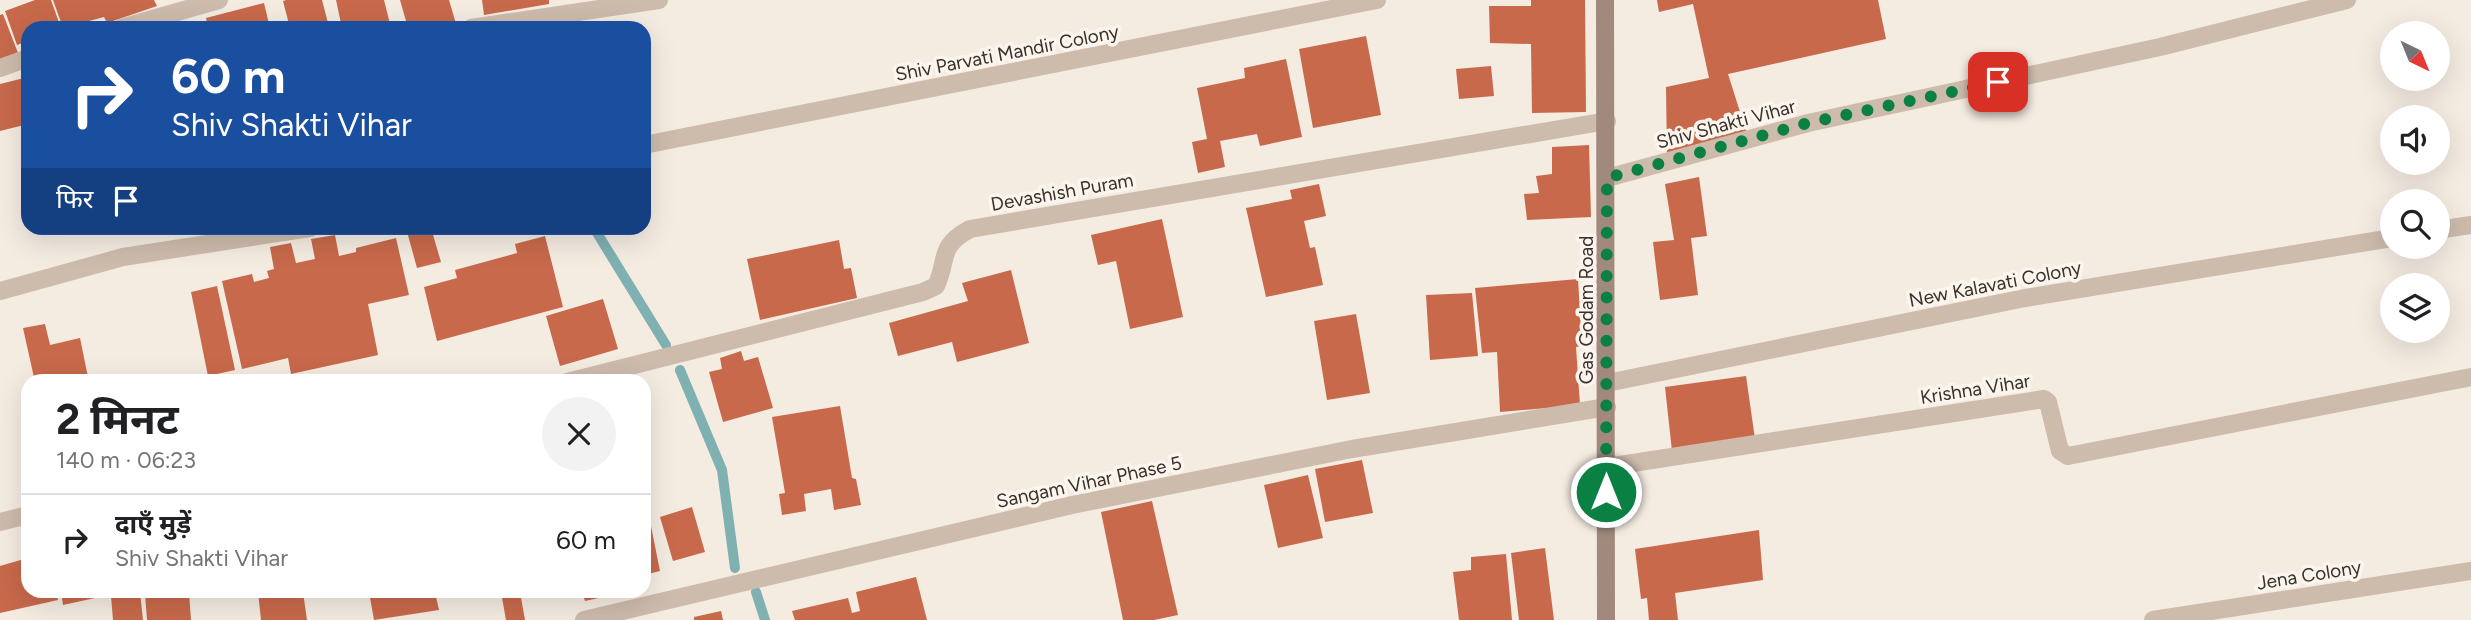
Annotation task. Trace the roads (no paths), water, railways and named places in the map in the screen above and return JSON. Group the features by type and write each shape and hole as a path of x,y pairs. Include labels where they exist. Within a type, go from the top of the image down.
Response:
{"main road":[{"name":"Gas Godam Road","path":"1605,0 1606,620"}],"street":[{"path":"146,21 219,0"},
{"path":"518,21 659,0"},
{"name":"Shiv Parvati Mandir Colony","path":"651,144 1377,0"},
{"name":"Shiv Shakti Vihar","path":"1607,178 1808,123 2160,47 2347,0"},
{"path":"0,68 21,60"},
{"name":"Devashish Puram","path":"600,374 923,292 936,286 944,253 951,239 970,229 1607,121"},
{"path":"2450,228 2471,225"},
{"path":"0,291 123,257 265,235"},
{"name":"New Kalavati Colony","path":"1607,383 2025,298 2380,240"},
{"name":"Krishna Vihar","path":"1607,467 2044,399 2048,402 2060,451 2068,456 2471,377"},
{"name":"Sangam Vihar Phase 5","path":"584,620 1072,505 1352,449 1607,407"},
{"path":"0,522 21,516"},
{"name":"Jena Colony","path":"2153,620 2471,571"}],"waterway":[{"path":"598,235 666,345"},
{"path":"680,370 722,470 735,568"},
{"path":"756,592 765,620"}]}
